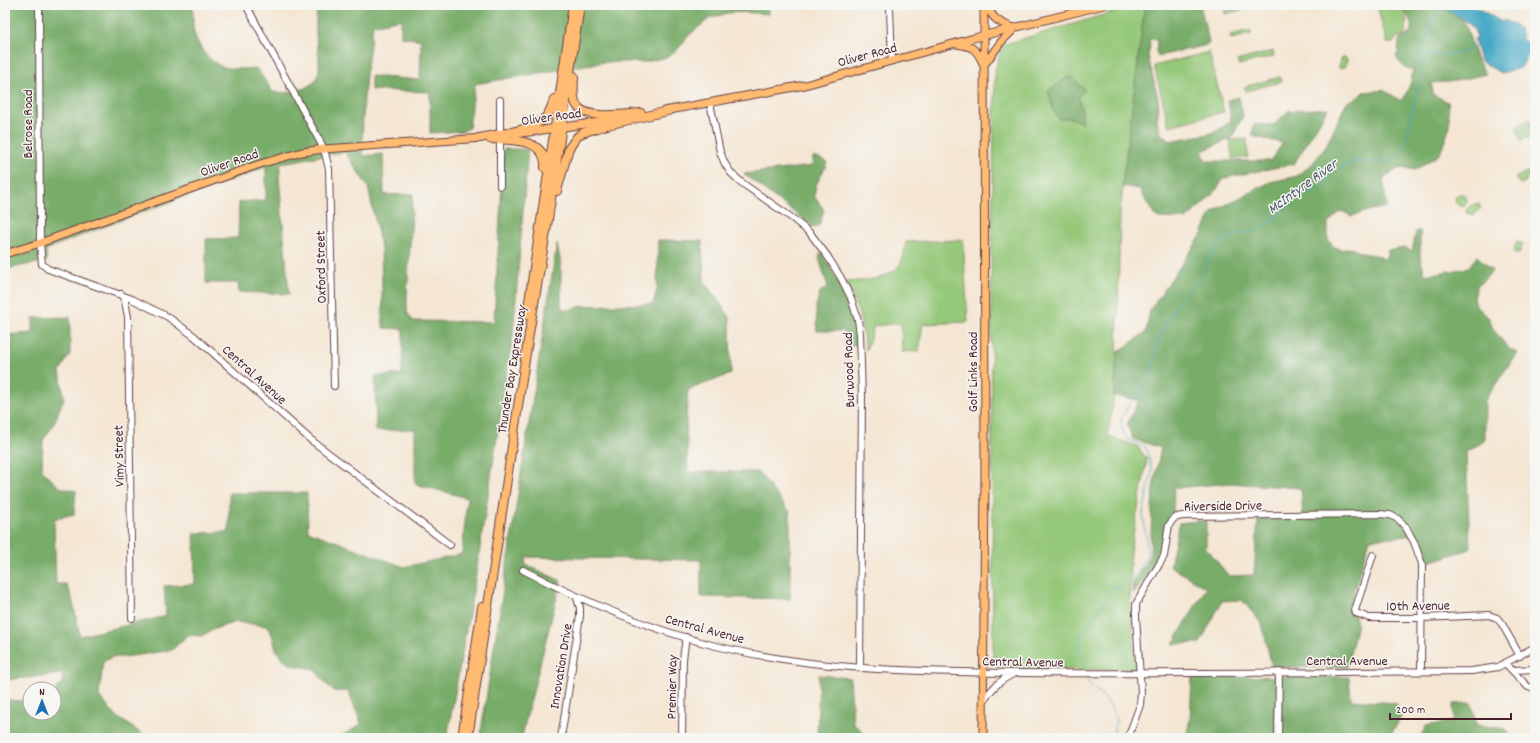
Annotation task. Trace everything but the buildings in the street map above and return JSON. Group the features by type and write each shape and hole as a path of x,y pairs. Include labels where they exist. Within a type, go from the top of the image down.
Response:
{"highway":[{"name":"Thunder Bay Expressway","path":"572,37 573,5"},
{"name":"Thunder Bay Expressway","path":"462,738 572,37 580,5"},
{"path":"572,37 574,98 579,108 596,115 668,111"},
{"path":"479,138 499,136 533,125 546,117 552,108 572,37"},
{"path":"543,227 566,155 577,137 589,130 668,111"},
{"path":"499,136 529,143 536,146 543,153 545,164 543,227"},
{"name":"Thunder Bay Expressway","path":"468,738 527,347 543,227"}],"main road":[{"path":"955,44 970,47 977,51 984,65 1001,42 1015,28 1002,24 994,18 985,5"},
{"name":"Golf Links Road","path":"983,738 986,144 984,65 985,5"},
{"name":"Oliver Road","path":"499,136 668,111 805,85 984,35 1104,5"},
{"name":"Oliver Road","path":"5,254 40,243 260,164 302,152 324,149 479,138"}],"street":[{"name":"Belrose Road","path":"39,5 40,243"},
{"name":"Oxford Street","path":"246,5 324,149 329,169 334,386"},
{"path":"890,10 892,61"},
{"path":"500,100 500,186"},
{"name":"Burwood Road","path":"710,103 720,152 731,173 742,183 792,218 810,233 828,256 841,278 851,298 858,320 860,334 862,396 860,668"},
{"name":"Central Avenue","path":"40,243 42,264 48,269 132,299 168,318 194,336 311,440 450,545"},
{"name":"Vimy Street","path":"121,294 125,301 128,318 132,618"},
{"name":"Riverside Drive","path":"1128,738 1140,705 1141,692 1136,604 1164,556 1169,525 1174,518 1182,516 1390,515 1398,519 1414,542 1422,564 1421,671"},
{"name":"10th Avenue","path":"1373,555 1355,610 1356,613 1369,618 1422,618 1489,615 1497,618 1505,628 1520,656"},
{"name":"Central Avenue","path":"523,570 577,598 643,624 711,645 763,656 860,668 984,673 1480,670 1498,667 1535,647"},
{"name":"Innovation Drive","path":"561,738 580,616 580,608 577,598"},
{"name":"Premier Way","path":"682,738 683,659 686,637"},
{"path":"1505,663 1528,686 1535,688"},
{"path":"1513,670 1535,669"},
{"path":"1278,738 1279,672"},
{"path":"983,702 990,691 1002,680 1016,673"}],"green space":[{"path":"5,5 193,5 193,27 197,41 205,54 210,59 222,66 236,69 257,69 273,92 279,93 295,91 308,86 318,75 319,59 316,30 317,5 769,5 769,14 740,12 728,13 710,18 689,35 677,50 667,57 646,62 604,62 475,84 469,128 463,131 430,133 430,92 371,90 371,76 420,80 421,40 401,37 401,19 373,25 365,90 363,156 383,154 384,195 413,194 407,312 413,321 494,322 504,149 528,149 513,334 475,580 447,738 339,738 361,723 348,691 334,691 313,668 295,666 285,661 278,652 267,626 236,622 217,628 201,636 188,635 172,650 125,657 112,657 103,662 99,696 116,716 142,734 144,738 5,738 5,699 22,701 22,721 62,721 63,674 5,680 5,335 33,333 33,318 70,317 70,354 60,371 64,398 53,426 43,440 42,470 59,487 76,491 74,514 54,519 56,584 66,584 72,598 80,636 166,616 164,586 195,584 194,533 229,532 229,493 307,493 308,531 404,567 462,554 467,498 415,484 415,429 376,431 375,376 402,374 403,329 383,328 381,248 368,187 345,152 281,163 279,178 289,294 239,292 238,283 206,283 206,239 238,238 239,202 266,200 266,167 92,231 46,250 47,261 5,269"},
{"path":"1137,5 1145,5 1120,212 1117,353 1114,396 1108,436 1137,446 1147,459 1130,552 1130,602 1136,667 1127,670 1024,669 997,667 993,662 991,280 995,70 1002,45"},
{"path":"1145,5 1200,5 1209,42 1208,45 1158,56 1156,51 1157,40 1149,39 1150,45 1148,56 1158,99 1159,107 1157,120 1162,136 1165,136 1169,141 1209,134 1217,131 1231,121 1228,100 1239,97 1243,116 1231,139 1202,151 1206,161 1270,161 1283,143 1252,136 1254,124 1274,125 1288,111 1328,108 1294,164 1224,178 1212,195 1186,219 1159,218 1154,215 1139,189 1122,186"},
{"path":"1243,5 1245,9 1225,14 1224,11"},
{"path":"1377,5 1400,5 1405,13 1407,21 1406,29 1402,37 1397,37 1393,43 1387,43"},
{"path":"1401,5 1433,5 1461,16 1467,29 1476,58 1486,74 1456,81 1432,83 1432,94 1448,102 1450,126 1440,154 1415,170 1401,167 1383,178 1387,207 1352,216 1341,211 1328,223 1328,240 1333,246 1340,250 1351,248 1362,253 1380,256 1382,259 1386,258 1388,250 1406,248 1412,251 1416,232 1418,230 1420,231 1420,257 1425,275 1468,268 1477,256 1492,270 1490,274 1477,286 1474,297 1476,305 1489,318 1493,329 1509,349 1517,353 1485,400 1485,438 1483,442 1466,452 1470,549 1429,562 1418,535 1370,539 1351,600 1357,624 1347,667 1272,667 1262,624 1242,600 1222,601 1200,643 1173,644 1206,588 1170,566 1179,523 1206,520 1206,548 1229,576 1254,575 1258,519 1303,518 1301,488 1230,483 1174,488 1173,513 1157,564 1134,593 1132,583 1150,556 1153,488 1161,448 1133,439 1127,425 1139,400 1114,396 1117,353 1146,332 1150,310 1201,236 1212,212 1270,182 1297,176 1312,164 1325,148 1346,103 1358,97 1363,92 1385,90 1399,100 1403,100 1411,82 1413,70 1401,64 1396,56 1398,53 1399,40 1412,31 1410,21"},
{"path":"1250,30 1251,34 1231,39 1230,35"},
{"path":"1273,51 1274,56 1239,65 1237,61"},
{"path":"1209,52 1224,112 1169,126 1154,66"},
{"path":"1344,57 1347,59 1347,64 1341,69 1339,68 1340,63"},
{"path":"1072,77 1085,90 1078,97 1082,111 1082,124 1072,118 1059,119 1054,112 1048,91 1066,78"},
{"path":"1280,77 1281,82 1246,91 1244,87"},
{"path":"1530,120 1532,127 1518,132 1516,125"},
{"path":"1533,129 1535,135 1521,140 1518,133"},
{"path":"1247,139 1248,157 1232,159 1230,140"},
{"path":"813,157 827,162 816,185 814,196 824,210 820,224 817,227 812,226 744,174 812,166"},
{"path":"1526,172 1530,172 1525,183 1521,185 1515,178"},
{"path":"1459,194 1463,194 1467,200 1463,206 1459,206 1455,202 1455,198"},
{"path":"1478,203 1480,204 1480,209 1474,215 1466,213 1466,210 1470,206"},
{"path":"658,240 702,241 704,282 730,317 731,374 688,390 686,420 688,472 758,472 790,512 790,599 701,597 701,560 526,557 525,564 561,581 522,738 480,738 557,243 561,265 561,305 563,309 568,310 582,306 653,304 657,289"},
{"path":"963,240 968,322 923,324 919,351 902,352 901,323 874,326 866,350 859,314 846,282 878,278 892,272 898,267 902,260 906,242"},
{"path":"1517,241 1523,244 1519,254 1513,252"},
{"path":"821,252 846,295 853,316 857,345 845,346 844,331 817,331 816,306 820,292 828,287 819,258"},
{"path":"819,675 850,678 853,722 861,730 864,738 817,738"},
{"path":"1192,676 1349,677 1351,700 1396,703 1401,717 1389,738 1186,738 1190,719"},
{"path":"1471,703 1477,725 1506,729 1508,732 1508,738 1420,738 1426,726 1454,721 1453,704"}],"water":[{"path":"1438,5 1472,5 1502,22 1505,20 1520,29 1522,39 1528,43 1530,51 1521,68 1501,73 1480,61 1474,39 1477,38 1471,26 1462,18"}],"waterway":[{"name":"McIntyre River","path":"1422,56 1438,5"},
{"name":"McIntyre River","path":"1084,666 1079,649 1081,636 1113,588 1121,587 1138,571 1148,552 1143,513 1152,471 1146,447 1127,439 1121,426 1121,420 1128,406 1148,382 1156,356 1155,346 1171,314 1182,297 1201,280 1214,249 1223,241 1236,235 1262,228 1301,196 1318,189 1337,170 1344,166 1358,161 1381,162 1395,159 1402,152 1409,129 1411,114 1420,85 1422,56 1460,53 1476,47"},
{"name":"McIntyre River","path":"1085,677 1110,705 1114,714 1116,722 1112,738"}]}
